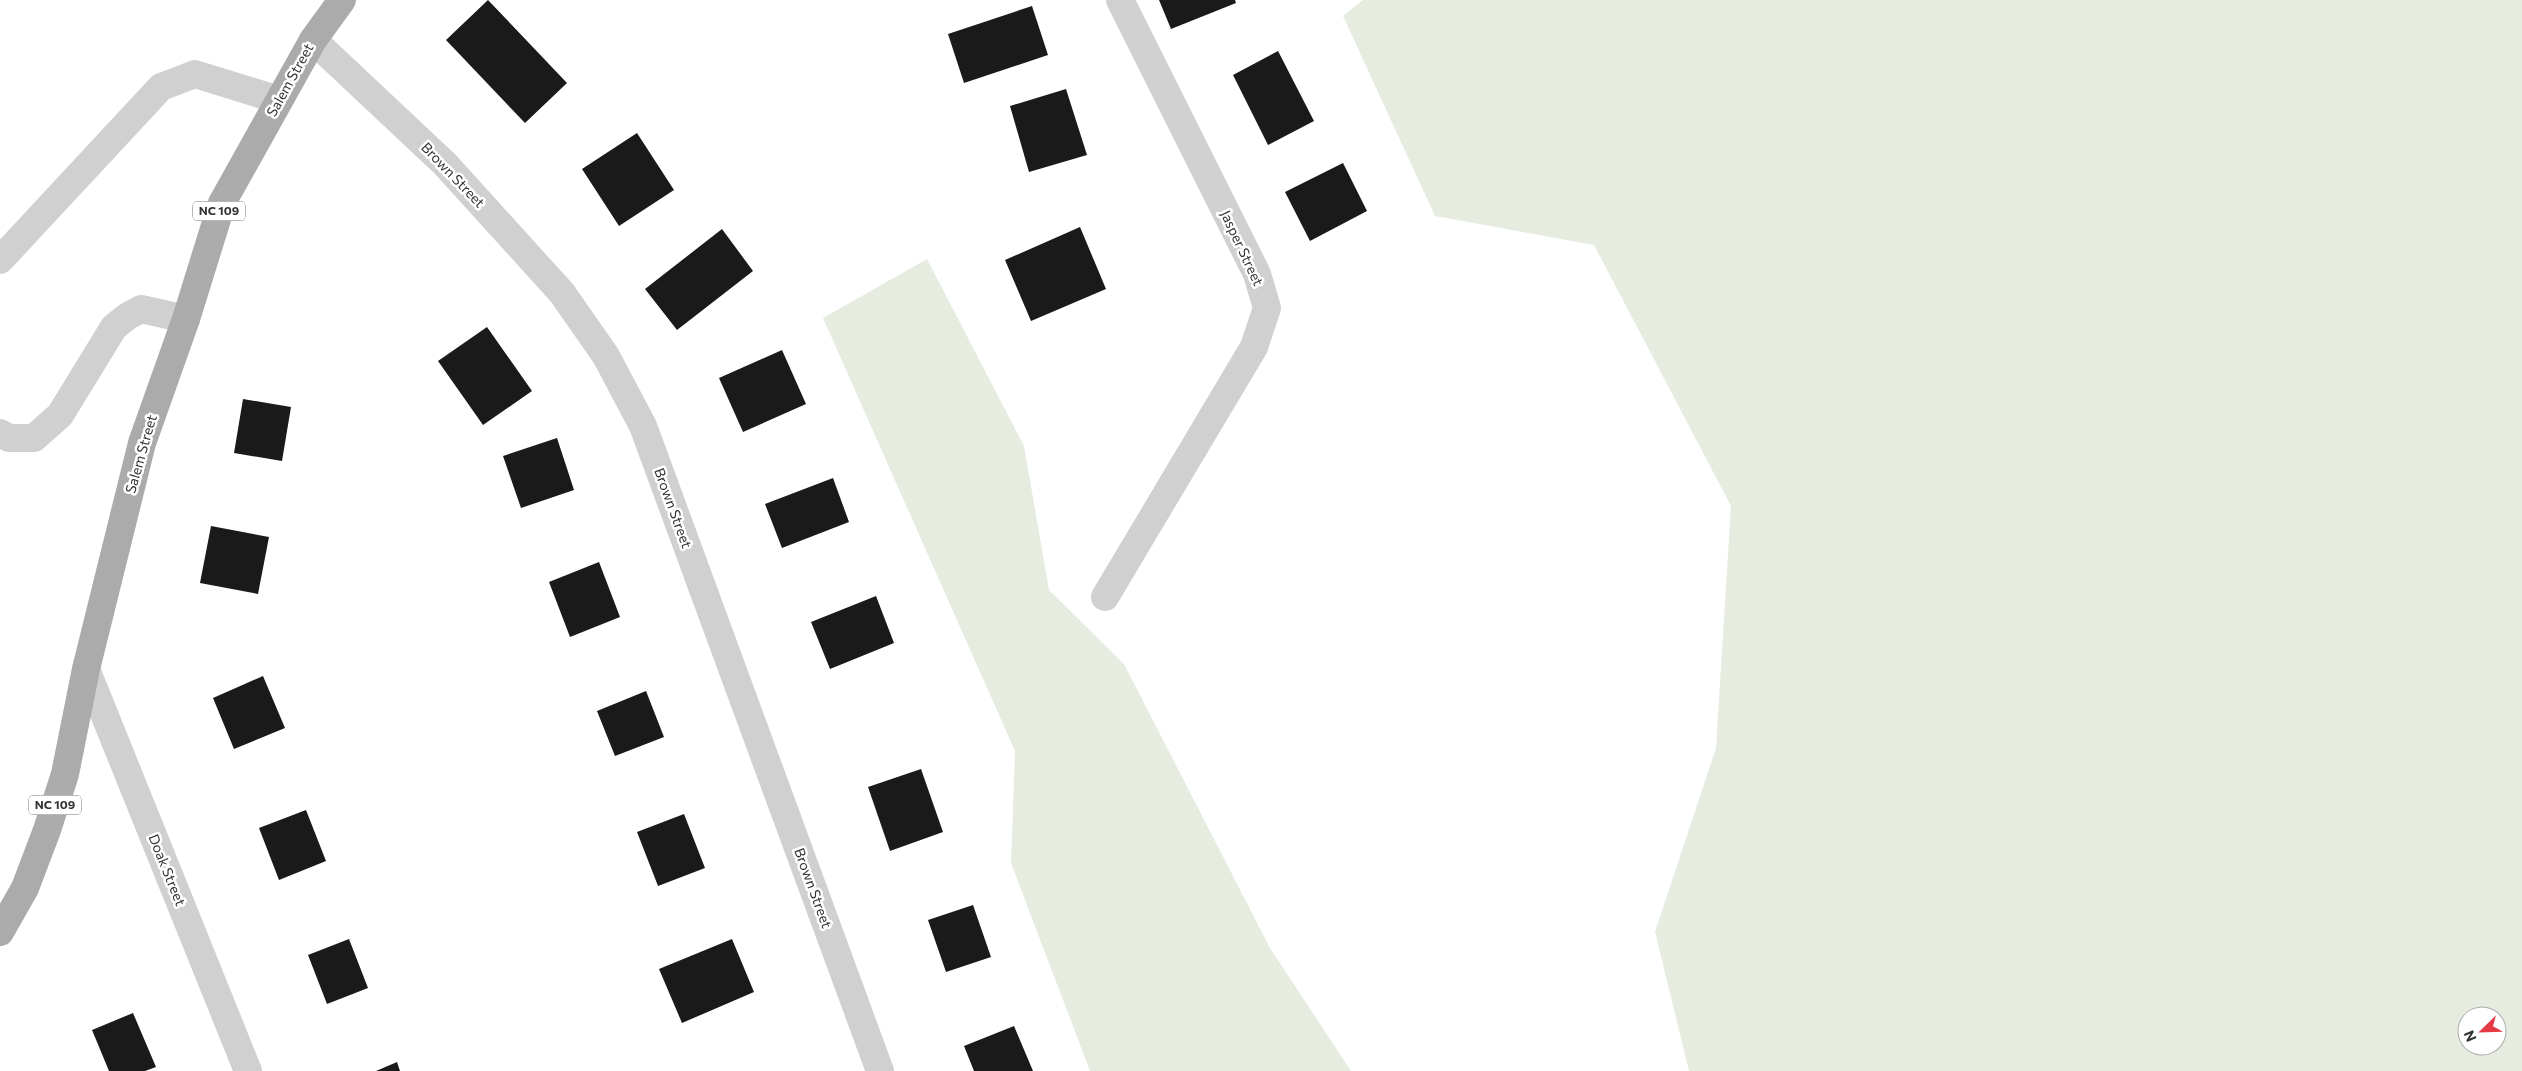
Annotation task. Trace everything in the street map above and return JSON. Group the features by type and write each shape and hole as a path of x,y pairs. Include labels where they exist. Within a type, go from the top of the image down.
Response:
{"main road":[{"name":"Salem Street","path":"0,932 24,888 50,821 65,774 86,669 142,443 186,319 222,203 313,40 342,0"}],"street":[{"name":"Jasper Street","path":"1105,597 1254,347 1267,308 1257,274 1120,0"},
{"name":"Brown Street","path":"313,40 445,164 562,293 606,356 643,426 880,1071"},
{"path":"0,260 161,87 195,74 279,100"},
{"path":"0,432 9,438 34,438 60,414 114,327 128,316 142,309 186,319"},
{"name":"Doak Street","path":"86,669 248,1071"}],"shaded area":[{"path":"1363,0 2522,0 2522,1071 1689,1071 1655,932 1716,748 1731,506 1594,245 1435,216 1343,16"},
{"path":"927,259 1024,446 1049,590 1124,664 1270,948 1351,1071 1090,1071 1011,863 1015,751 823,318"}],"building":[{"path":"488,0 567,83 525,123 446,40"},
{"path":"1159,0 1235,0 1236,3 1171,29"},
{"path":"1032,6 1048,55 964,83 948,34"},
{"path":"1278,51 1314,121 1268,145 1233,75"},
{"path":"1066,89 1087,155 1029,172 1010,106"},
{"path":"637,133 674,190 619,226 582,169"},
{"path":"1343,163 1367,211 1310,241 1285,192"},
{"path":"1080,227 1106,289 1031,321 1005,260"},
{"path":"722,229 753,271 677,330 645,289"},
{"path":"487,327 532,391 483,425 438,361"},
{"path":"782,350 806,404 743,432 719,378"},
{"path":"243,399 291,407 282,461 234,453"},
{"path":"557,438 574,490 521,508 503,456"},
{"path":"833,478 849,522 782,548 765,504"},
{"path":"211,526 269,537 258,594 200,583"},
{"path":"599,562 620,617 570,637 549,582"},
{"path":"876,596 894,643 830,669 811,622"},
{"path":"263,676 285,728 234,749 213,698"},
{"path":"646,691 664,737 615,756 597,711"},
{"path":"921,769 943,832 890,851 868,787"},
{"path":"306,810 326,861 279,880 259,828"},
{"path":"684,814 705,868 658,886 637,832"},
{"path":"973,905 991,957 946,972 928,920"},
{"path":"349,939 368,988 327,1004 308,955"},
{"path":"732,939 754,992 682,1023 659,969"},
{"path":"133,1013 156,1067 145,1071 109,1071 92,1030"},
{"path":"1014,1026 1033,1071 974,1071 964,1046"},
{"path":"397,1062 400,1071 376,1071"}]}
